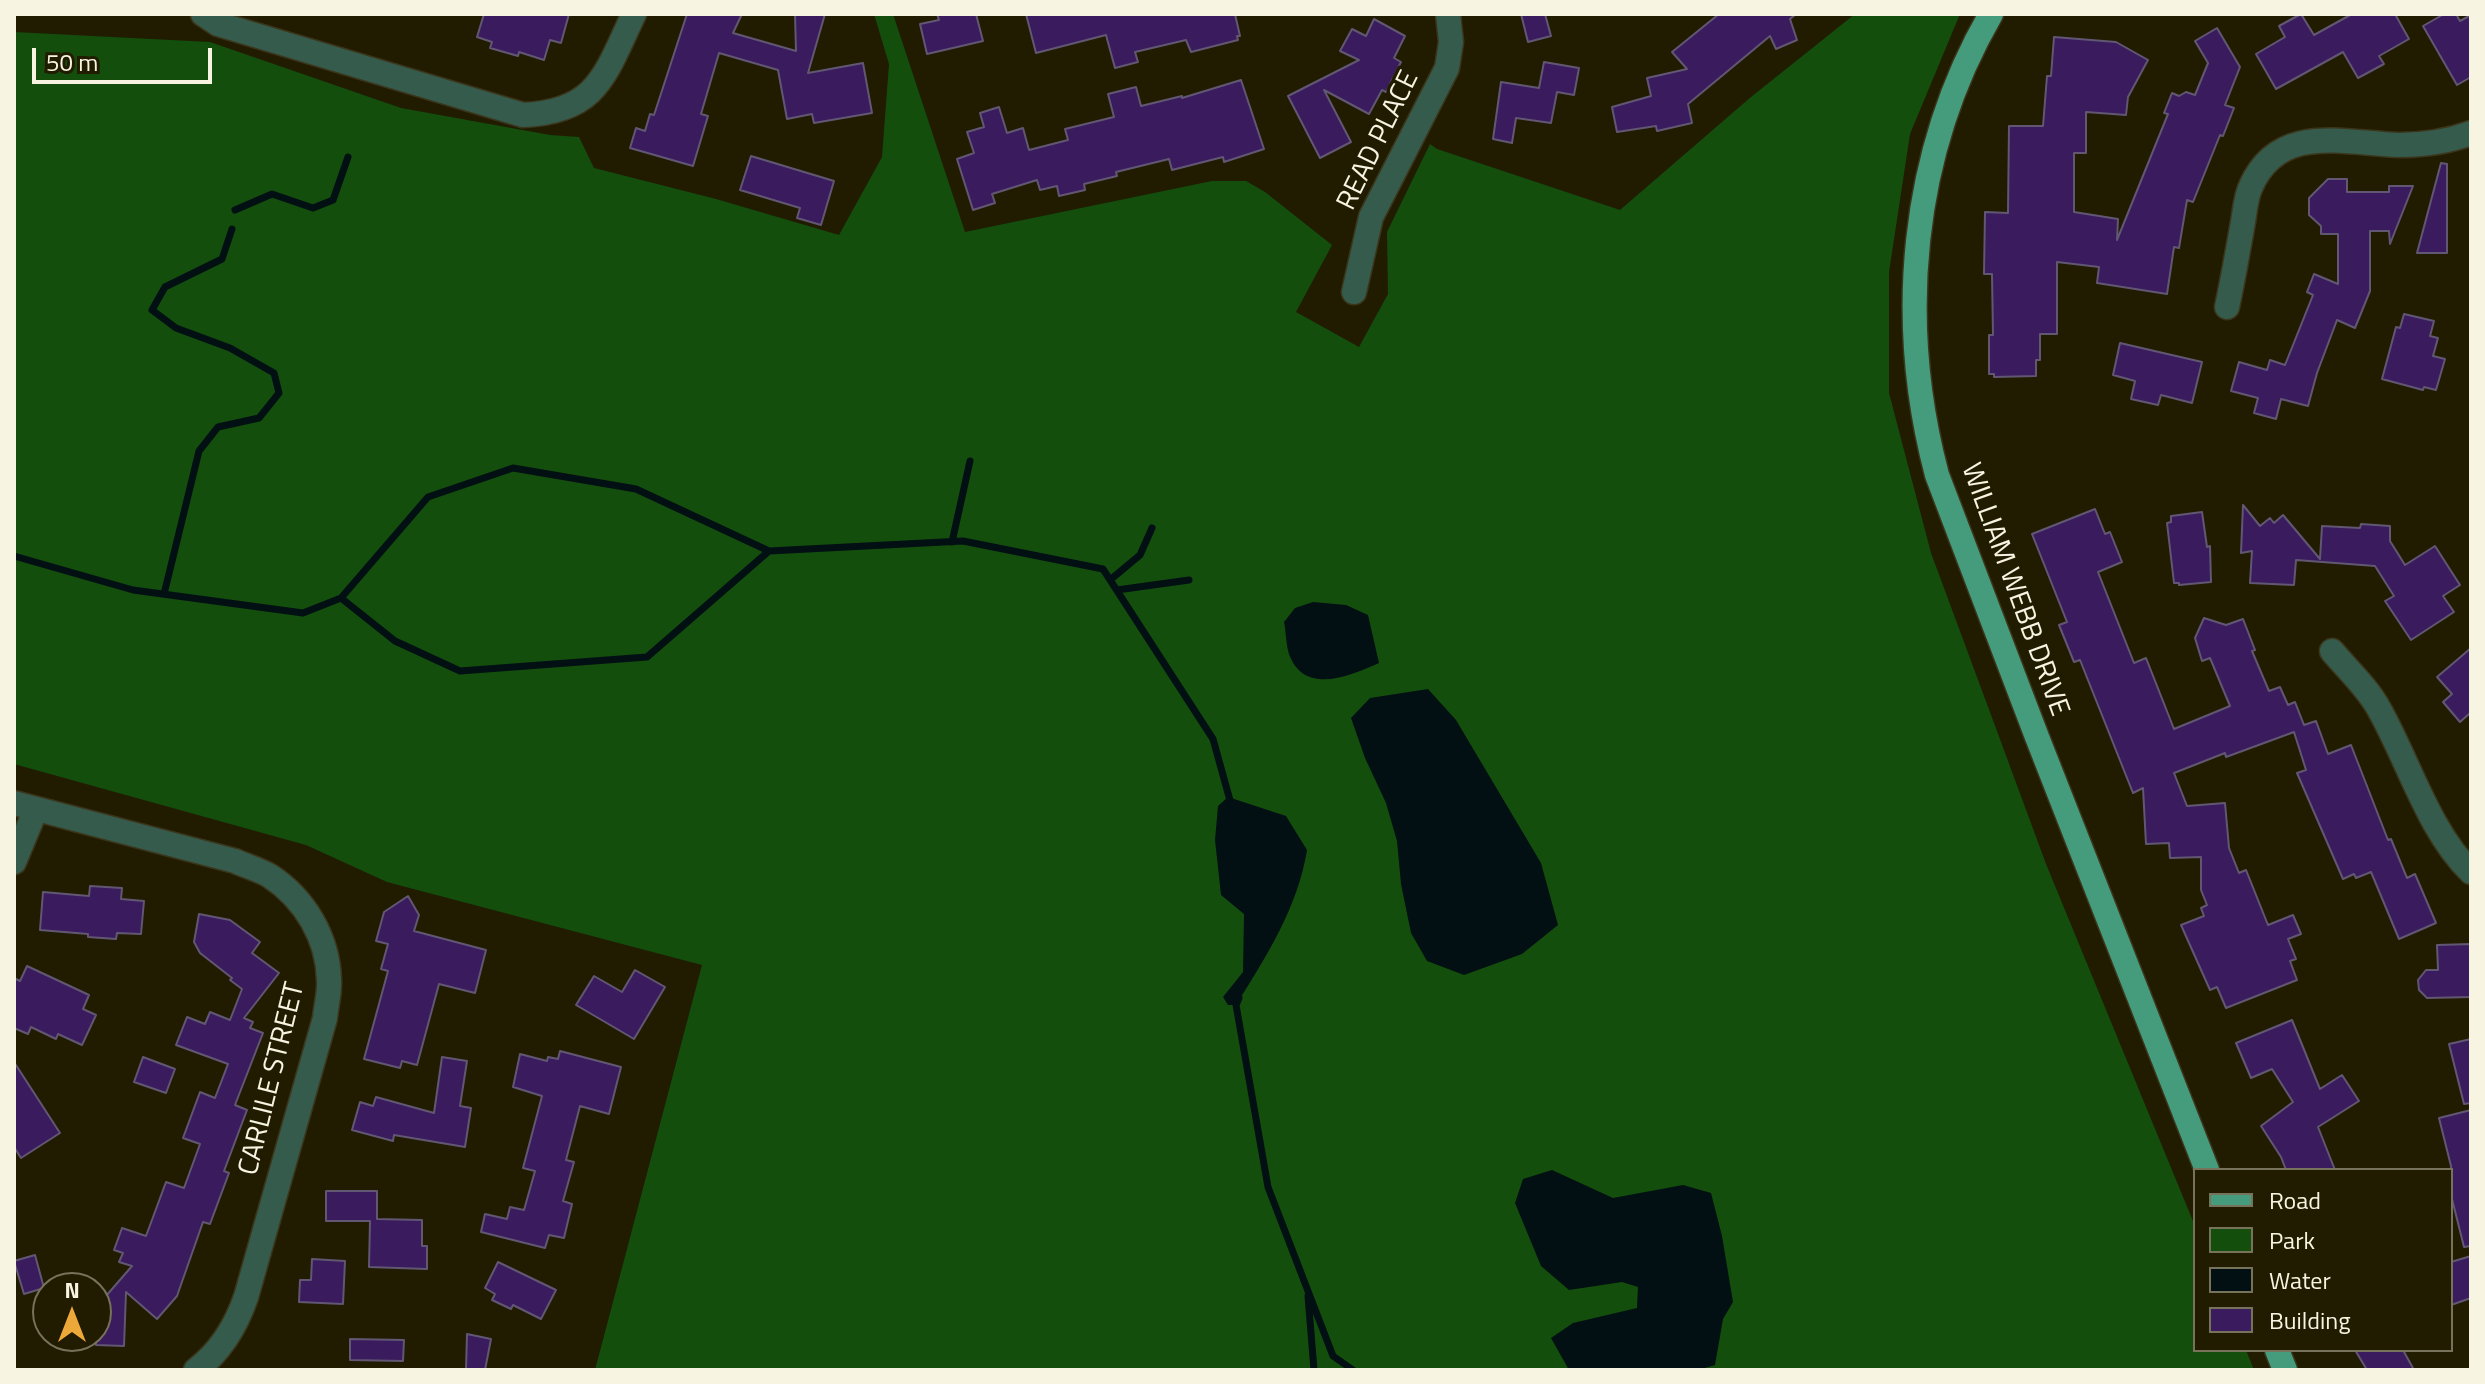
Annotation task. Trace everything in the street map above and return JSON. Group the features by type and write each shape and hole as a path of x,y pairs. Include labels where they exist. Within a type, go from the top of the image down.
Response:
{"main road":[{"name":"WILLIAM WEBB DRIVE","path":"1991,14 1967,60 1939,135 1929,174 1914,293 1917,373 1934,464 2206,1168"}],"street":[{"path":"203,14 218,24 523,115 561,111 594,90 634,14"},
{"name":"READ PLACE","path":"1354,292 1371,217 1447,68 1451,42 1448,14"},
{"path":"2227,307 2249,188 2260,168 2278,152 2310,140 2418,145 2471,133"},
{"path":"2332,651 2378,706 2439,829 2471,872"},
{"path":"14,862 25,806"},
{"name":"CARLILE STREET","path":"25,806 235,861 269,875 297,898 324,946 329,982 325,1018 246,1297 219,1348 196,1370"}],"green space":[{"path":"874,14 893,14 965,232 1212,181 1246,181 1265,192 1332,245 1296,312 1359,347 1388,294 1387,232 1430,144 1437,149 1620,210 1751,97 1855,14 1960,14 1910,134 1889,272 1889,393 1931,553 2046,864 2193,1221 2193,1352 2247,1352 2254,1370 595,1370 702,965 387,882 306,845 14,764 14,32 210,42 401,108 550,135 579,137 594,168 839,235 882,157 889,64"}],"water":[{"path":"1313,602 1346,605 1368,615 1379,663 1329,679 1305,675 1296,667 1289,654 1284,622 1295,608"},
{"path":"1428,689 1456,720 1541,863 1558,925 1522,954 1464,975 1427,961 1411,933 1401,884 1397,841 1386,803 1351,718 1370,698"},
{"path":"1228,797 1286,816 1307,850 1303,871 1288,911 1236,1005 1228,1005 1223,997 1243,972 1244,914 1221,895 1215,840 1218,806"},
{"path":"1552,1170 1613,1198 1683,1185 1711,1193 1733,1302 1723,1319 1715,1365 1698,1370 1569,1370 1551,1338 1573,1323 1637,1308 1638,1287 1622,1282 1569,1290 1541,1266 1515,1203 1523,1179"}],"building":[{"path":"484,14 569,14 561,43 550,40 544,60 490,48 492,42 477,37"},
{"path":"687,14 742,14 733,33 796,51 795,14 825,14 808,73 863,63 872,113 814,123 812,114 787,119 778,70 719,53 701,114 708,116 693,166 630,148 636,128 645,131 650,114 654,115"},
{"path":"937,14 976,14 983,41 927,54 920,24 939,20"},
{"path":"1026,14 1235,14 1240,36 1237,36 1238,40 1191,52 1186,40 1135,52 1138,62 1115,68 1106,35 1036,53"},
{"path":"1521,14 1545,14 1551,36 1528,42"},
{"path":"1719,14 1796,14 1790,19 1797,40 1776,49 1770,36 1688,104 1692,123 1657,131 1656,126 1617,132 1612,107 1651,96 1647,78 1687,69 1672,52"},
{"path":"2301,14 2314,35 2352,14 2395,14 2409,39 2379,56 2384,64 2358,78 2343,52 2276,89 2256,54 2285,37 2279,26"},
{"path":"2444,14 2456,14 2460,21 2471,15 2471,77 2457,85 2423,26"},
{"path":"1374,19 1405,36 1394,58 1401,62 1386,92 1382,90 1369,114 1324,90 1351,142 1320,158 1288,96 1359,60 1340,51 1352,29 1366,36"},
{"path":"2217,28 2240,67 2225,105 2234,108 2193,202 2187,200 2179,248 2174,247 2167,294 2097,283 2099,267 2057,262 2057,334 2040,334 2040,360 2036,360 2036,376 1994,377 1994,374 1989,374 1989,335 1993,335 1992,274 1984,274 1985,212 2008,213 2009,126 2043,126 2054,37 2116,42 2148,60 2128,97 2126,115 2086,112 2086,153 2074,153 2074,212 2118,219 2117,240 2168,114 2164,113 2172,93 2195,95 2208,63 2195,41"},
{"path":"1544,62 1579,68 1574,95 1557,92 1551,123 1516,118 1512,143 1493,139 1501,82 1539,88"},
{"path":"1241,80 1264,149 1224,162 1223,157 1172,170 1169,159 1116,172 1117,176 1084,184 1085,190 1059,196 1057,186 1040,190 1037,180 992,194 995,203 973,210 957,159 974,153 967,132 984,127 980,113 999,107 1007,133 1023,128 1029,150 1068,140 1065,129 1114,117 1108,94 1136,87 1141,106 1182,98"},
{"path":"751,156 834,181 821,225 797,218 800,208 740,190"},
{"path":"2441,163 2447,164 2447,253 2417,253"},
{"path":"2328,179 2347,179 2347,192 2389,192 2389,186 2413,186 2390,244 2389,231 2370,231 2370,291 2355,328 2337,320 2308,406 2281,399 2276,419 2254,413 2258,398 2231,391 2239,362 2267,370 2270,360 2285,365 2313,295 2307,292 2314,274 2338,284 2338,234 2321,234 2321,226 2309,215 2309,198"},
{"path":"2404,314 2434,321 2430,336 2438,338 2433,356 2445,359 2436,390 2424,387 2423,390 2382,379 2396,327 2400,328"},
{"path":"2120,343 2202,362 2192,403 2161,395 2158,405 2131,399 2135,381 2113,375"},
{"path":"2243,505 2260,526 2270,518 2274,523 2283,515 2320,559 2322,526 2390,526 2390,541 2405,565 2435,546 2460,585 2443,596 2454,612 2411,640 2385,601 2394,596 2375,566 2296,560 2294,585 2250,583 2252,551 2241,553"},
{"path":"2095,509 2105,534 2110,532 2122,562 2098,572 2134,663 2146,658 2174,729 2230,706 2210,658 2202,661 2195,638 2204,618 2226,625 2243,619 2255,650 2252,651 2269,691 2280,687 2288,705 2295,702 2304,725 2316,721 2328,754 2351,745 2388,840 2391,839 2407,878 2415,874 2436,923 2399,939 2371,872 2343,879 2297,773 2306,770 2294,732 2226,757 2225,753 2174,773 2187,806 2225,803 2229,848 2239,873 2246,870 2268,925 2293,915 2301,934 2288,939 2296,959 2290,961 2297,980 2226,1008 2217,987 2210,990 2181,925 2204,916 2201,908 2207,905 2201,890 2201,857 2170,858 2169,843 2146,844 2143,788 2133,793 2080,660 2074,662 2059,625 2067,622 2032,534"},
{"path":"2202,512 2207,547 2210,546 2211,582 2179,585 2174,583 2167,523 2171,522 2171,516"},
{"path":"2471,648 2471,716 2469,714 2460,722 2443,702 2452,694 2437,677"},
{"path":"90,886 122,888 121,899 144,901 141,934 117,933 116,939 40,930 43,892 89,896"},
{"path":"408,896 419,915 414,931 486,950 475,993 439,984 417,1065 402,1061 400,1068 364,1059 388,971 381,969 388,944 376,941 384,912"},
{"path":"199,914 230,920 260,942 252,953 279,973 244,1018 253,1022 250,1028 263,1033 235,1105 247,1110 224,1171 229,1173 210,1224 203,1222 177,1296 157,1319 126,1292 124,1346 112,1346 112,1289 132,1266 119,1262 123,1253 114,1250 122,1228 146,1236 166,1182 184,1188 200,1144 183,1138 200,1092 215,1098 228,1064 176,1045 187,1017 205,1024 210,1012 230,1020 242,989 200,953 194,942"},
{"path":"2471,944 2471,997 2427,998 2419,990 2418,980 2426,970 2438,970 2437,945"},
{"path":"27,966 89,995 83,1009 96,1015 82,1045 58,1034 56,1039 31,1027 28,1034 14,1028 14,978 20,981"},
{"path":"635,970 665,987 634,1039 576,1005 594,976 622,992"},
{"path":"2292,1020 2320,1089 2342,1075 2359,1101 2318,1127 2334,1168 2285,1168 2261,1126 2293,1102 2272,1069 2251,1078 2236,1043"},
{"path":"2471,1039 2471,1103 2464,1104 2449,1044"},
{"path":"560,1051 621,1067 609,1114 580,1106 566,1160 574,1162 563,1201 572,1204 564,1238 549,1235 545,1248 481,1232 485,1214 507,1219 510,1207 524,1210 535,1171 523,1168 542,1096 513,1087 520,1054 547,1061 548,1057 558,1059"},
{"path":"143,1057 175,1069 166,1093 134,1082"},
{"path":"442,1057 467,1061 460,1106 471,1108 465,1147 394,1135 393,1141 352,1130 360,1102 373,1106 376,1097 434,1113"},
{"path":"14,1062 60,1133 21,1158 14,1147"},
{"path":"2471,1110 2471,1246 2464,1247 2453,1203 2453,1168 2439,1118"},
{"path":"326,1191 377,1191 377,1219 422,1220 422,1246 427,1246 427,1269 369,1267 370,1221 326,1221"},
{"path":"35,1255 40,1272 32,1272 32,1292 24,1294 14,1261"},
{"path":"2471,1256 2471,1298 2453,1304 2453,1261"},
{"path":"312,1259 345,1261 343,1304 299,1302 300,1280 311,1280"},
{"path":"498,1262 556,1290 541,1319 513,1305 511,1309 492,1300 495,1294 485,1288"},
{"path":"467,1334 491,1339 485,1370 466,1370"},
{"path":"350,1339 404,1340 403,1361 350,1360"},
{"path":"2356,1352 2404,1352 2414,1370 2367,1370"}],"waterway":[{"path":"235,210 272,194 313,208 333,200 348,157"},
{"path":"164,594 199,451 218,427 259,418 279,393 274,373 230,348 176,328 152,310 165,287 222,259 232,229"},
{"path":"952,542 970,461"},
{"path":"341,598 428,497 513,468 636,489 769,551"},
{"path":"1110,580 1140,555 1152,528"},
{"path":"14,556 133,590 303,613 341,598 395,641 460,671 647,657 769,551 963,541 1103,569 1213,739 1231,804"},
{"path":"1117,590 1189,580"},
{"path":"1239,998 1236,1005 1268,1187 1333,1356 1353,1370"},
{"path":"1308,1296 1314,1370"}]}
